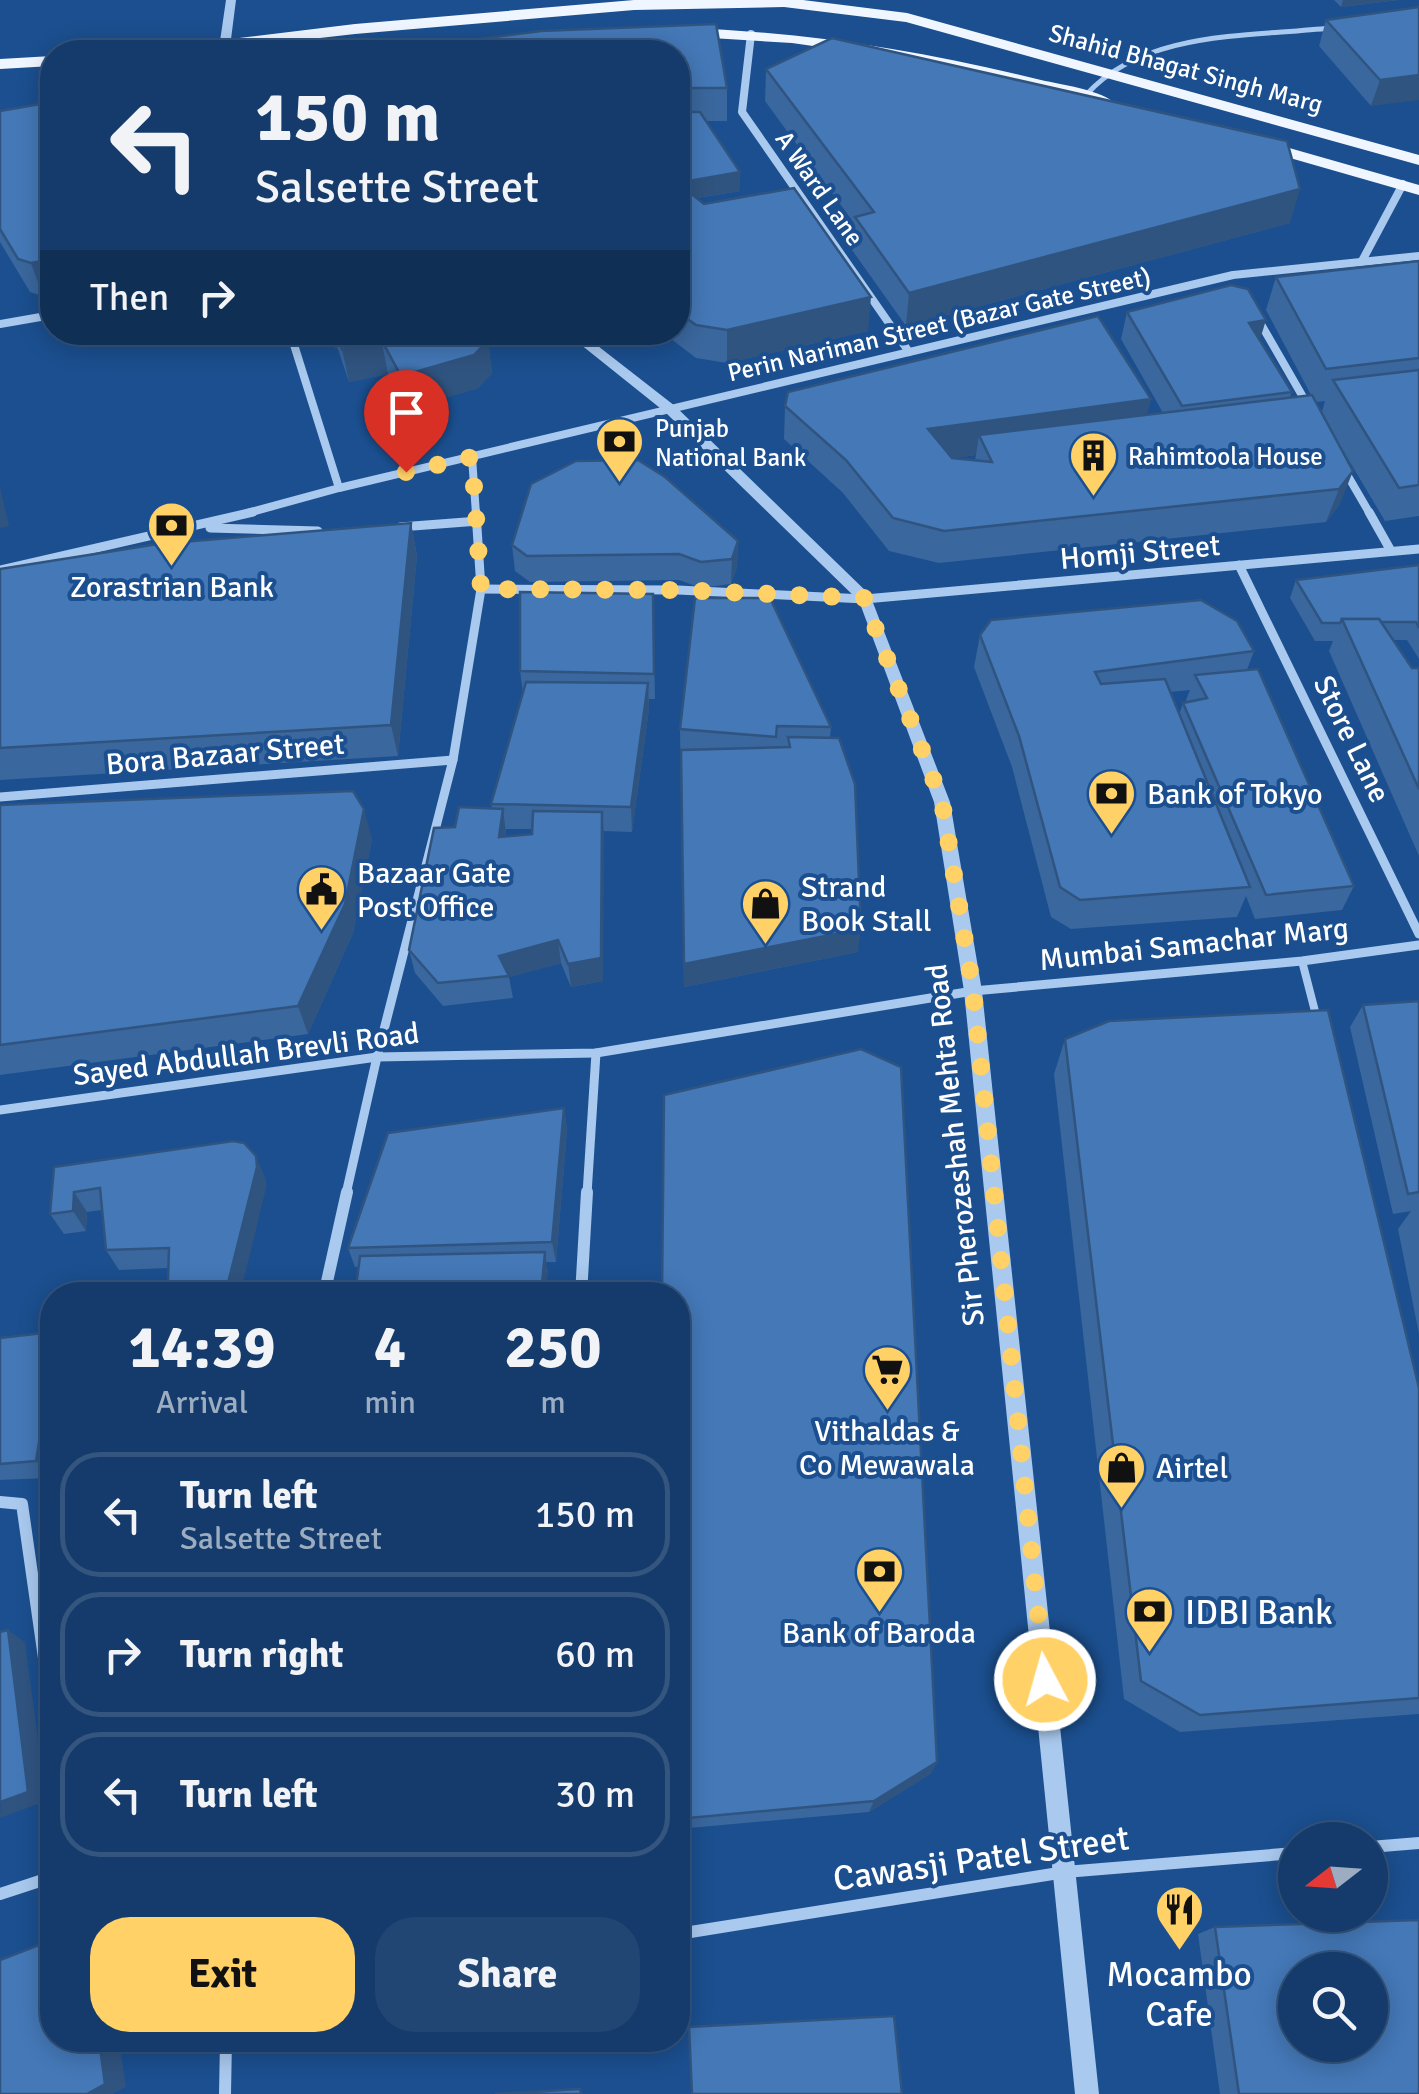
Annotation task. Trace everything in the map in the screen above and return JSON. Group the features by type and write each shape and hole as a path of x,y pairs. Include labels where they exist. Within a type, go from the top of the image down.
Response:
{"main road":[{"name":"Shahid Bhagat Singh Marg","path":"287,40 354,29 634,5 841,4 1108,72 1419,160"},
{"name":"Shahid Bhagat Singh Marg","path":"661,33 751,34 856,46 982,67 1122,106"},
{"path":"0,64 40,62"},
{"name":"Shahid Bhagat Singh Marg","path":"1235,137 1411,187"}],"street":[{"path":"227,40 231,0"},
{"name":"A Ward Lane","path":"751,34 742,112 909,352"},
{"path":"1362,261 1411,187"},
{"name":"Perin Nariman Street (Bazar Gate Street)","path":"199,527 339,488 1233,275 1419,256"},
{"path":"1233,275 1243,292"},
{"path":"0,307 4,323 40,317"},
{"path":"1253,310 1312,413"},
{"path":"294,345 339,488"},
{"name":"Sir Pherozeshah Mehta Road","path":"588,345 670,408 864,598 942,802 973,990 1087,2094"},
{"path":"327,1282 378,1057 453,760 481,589 472,457"},
{"path":"1342,465 1391,551"},
{"path":"390,528 479,521"},
{"path":"0,570 199,527 324,531"},
{"name":"Homji Street","path":"481,589 678,590 864,598 1419,549"},
{"name":"Store Lane","path":"1239,565 1419,934"},
{"name":"Bora Bazaar Street","path":"0,797 453,760"},
{"name":"Mumbai Samachar Marg","path":"973,990 1302,961 1419,945"},
{"name":"Sayed Abdullah Brevli Road","path":"0,1110 378,1057 596,1053 973,990"},
{"path":"582,1282 596,1053"},
{"path":"0,1502 22,1504 40,1630"},
{"path":"1388,1846 1419,1843"},
{"name":"Cawasji Patel Street","path":"690,1932 1064,1872 1278,1854"},
{"path":"0,1894 40,1881"},
{"path":"225,2094 226,2052"}],"lane":[{"path":"1085,96 1123,62 1162,50 1340,26"},
{"path":"1302,961 1318,1023"}],"building":[{"path":"1419,7 1419,75 1380,80 1326,20"},
{"path":"716,24 727,88 690,88 690,40 471,40 541,31"},
{"path":"832,38 1287,141 1300,189 909,293 855,217 874,212 766,69"},
{"path":"40,104 40,261 18,259 0,229 0,111"},
{"path":"690,112 700,112 740,172 690,181"},
{"path":"794,188 871,297 727,330 690,321 690,193 704,204"},
{"path":"1419,261 1419,358 1326,369 1276,277"},
{"path":"1231,285 1248,289 1266,320 1249,323 1292,392 1182,406 1127,312"},
{"path":"1098,316 1151,399 928,429 952,458 992,462 979,435 1312,395 1353,471 1339,489 944,531 893,518 846,460 785,406 788,392"},
{"path":"384,345 483,345 474,355 401,376"},
{"path":"1419,370 1419,485 1399,488 1333,380"},
{"path":"638,460 665,477 738,541 732,559 701,562 679,554 527,556 512,545 531,484 576,461"},
{"path":"411,523 391,725 0,748 0,569 158,544"},
{"path":"1419,565 1419,628 1416,622 1379,619 1322,623 1296,580"},
{"path":"520,592 653,594 654,674 520,671"},
{"path":"695,598 770,598 831,727 777,726 776,737 680,729"},
{"path":"1201,600 1237,621 1254,651 1095,672 1101,684 1165,679 1250,887 1080,900 1060,887 1019,736 980,635 991,620"},
{"path":"1342,619 1379,619 1412,668 1419,668 1419,789"},
{"path":"1258,669 1354,886 1266,895 1183,703 1207,698 1195,675"},
{"path":"526,682 648,683 631,807 491,804"},
{"path":"788,737 839,738 855,784 861,929 684,964 681,750 790,747"},
{"path":"353,791 364,809 345,904 298,1006 0,1045 0,805"},
{"path":"459,807 503,809 499,837 532,834 533,811 602,812 601,958 568,964 558,940 499,956 509,976 438,983 409,950 434,828 455,827"},
{"path":"1419,1001 1419,1192 1408,1194 1363,1005"},
{"path":"1328,1010 1419,1388 1419,1698 1200,1715 1141,1681 1065,1039 1109,1021"},
{"path":"861,1049 901,1067 937,1762 874,1801 690,1818 690,1282 662,1282 664,1095"},
{"path":"564,1108 552,1242 348,1248 388,1133"},
{"path":"233,1141 244,1143 256,1156 257,1167 228,1282 168,1282 169,1248 106,1250 100,1188 74,1192 73,1211 50,1214 54,1167"},
{"path":"545,1252 542,1282 357,1282 360,1256"},
{"path":"40,1333 40,1436 36,1461 0,1464 0,1338"},
{"path":"8,1630 28,1792 0,1802 0,1632"},
{"path":"1419,1920 1419,2094 1239,2094 1215,1927 1278,1925 1278,1932 1388,1932 1388,1921"},
{"path":"40,1945 40,2052 101,2052 105,2084 87,2094 0,2094 0,1960"},
{"path":"894,2016 902,2094 692,2094 690,2027"},
{"path":"580,2089 581,2094 495,2094"}],"place":[{"name":"Punjab National Bank","path":"620,484"},
{"name":"Rahimtoola House","path":"1093,498"},
{"name":"Zorastrian Bank","path":"172,568"},
{"name":"Bank of Tokyo","path":"1112,836"},
{"name":"Bazaar Gate Post Office","path":"322,932"},
{"name":"Strand Book Stall","path":"766,946"},
{"name":"Vithaldas & Co Mewawala","path":"887,1412"},
{"name":"Airtel","path":"1121,1510"},
{"name":"Bank of Baroda","path":"879,1614"},
{"name":"IDBI Bank","path":"1150,1654"},
{"name":"Mocambo Cafe","path":"1179,1952"}],"route":[{"path":"406,472 472,457 481,589 678,590 864,598 942,802 973,990 1045,1680"}]}
